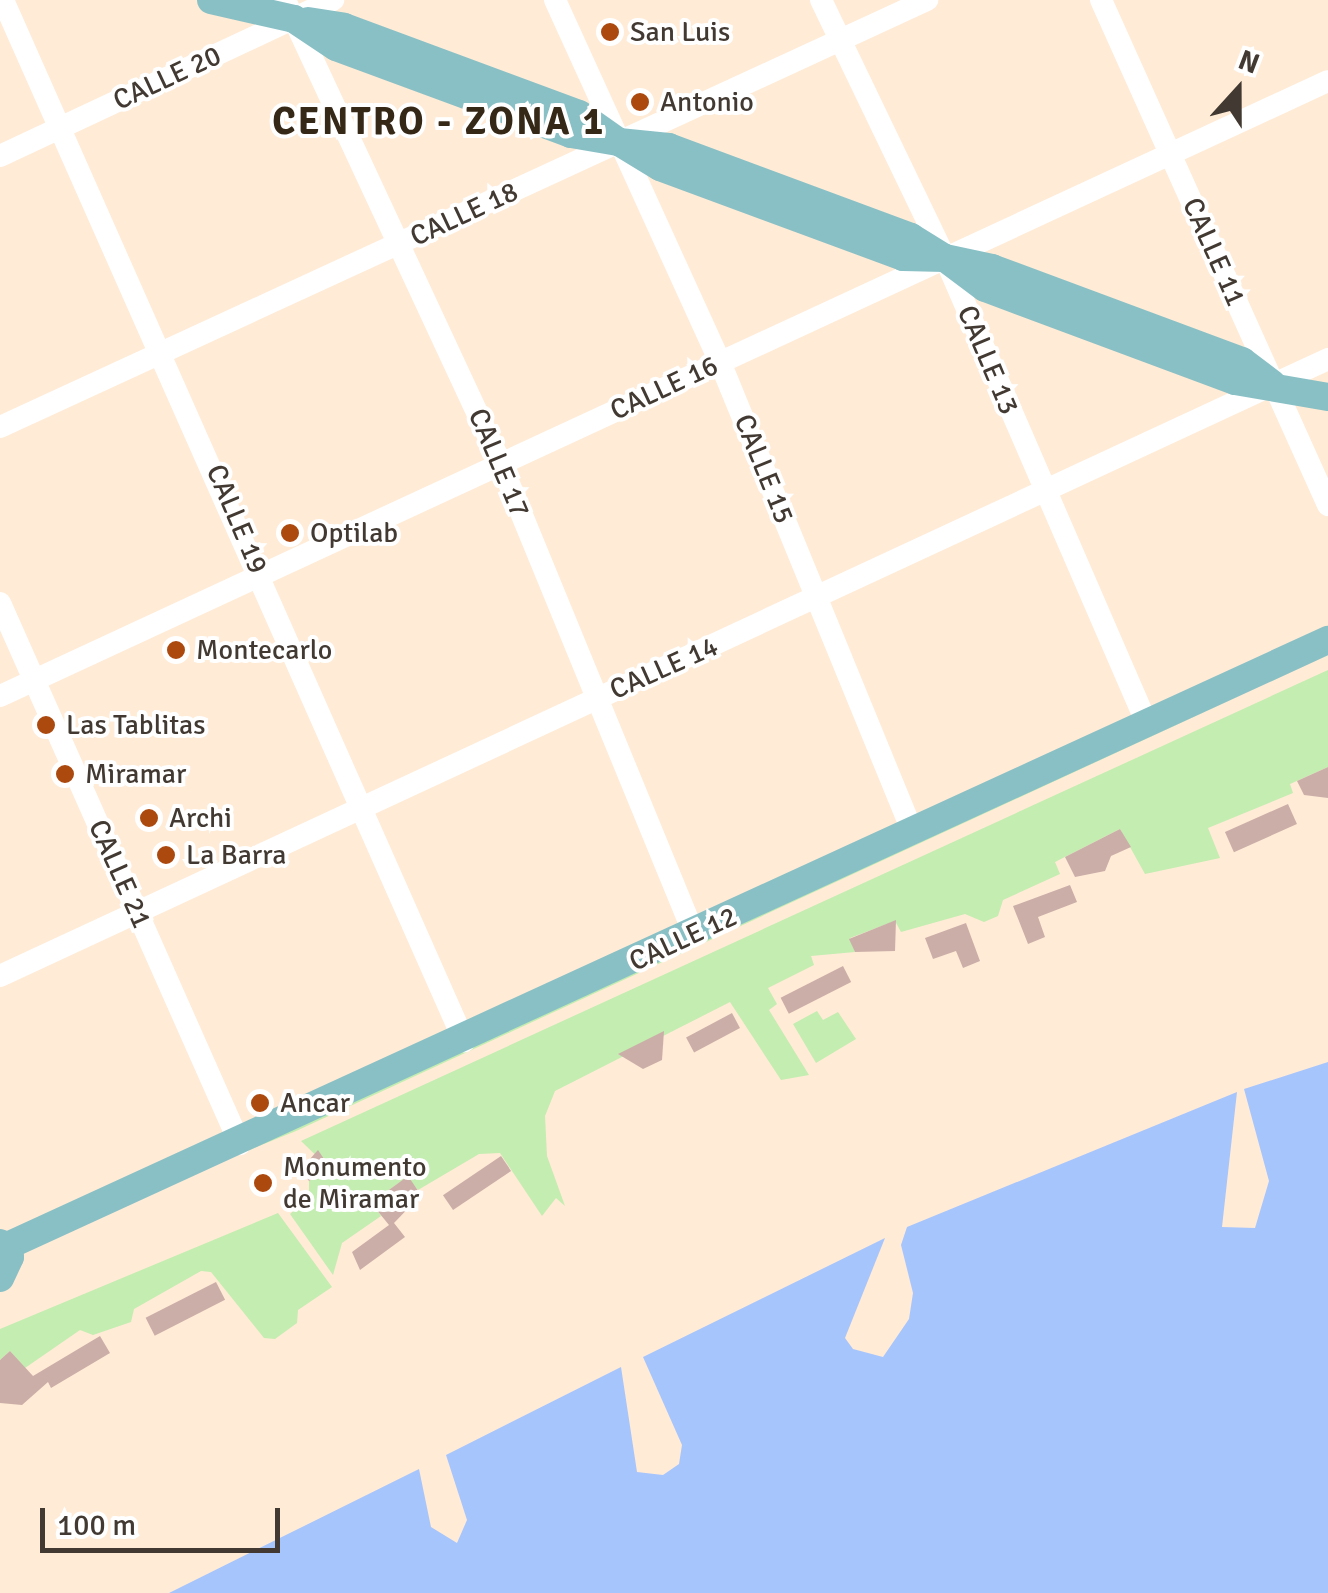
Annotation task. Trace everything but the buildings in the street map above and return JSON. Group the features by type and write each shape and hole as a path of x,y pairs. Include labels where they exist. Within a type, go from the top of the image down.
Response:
{"main road":[{"path":"211,0 290,10"},
{"path":"265,0 290,10 336,46 571,134 619,142 660,167 903,257 945,258 985,288 1235,381 1328,397"},
{"name":"CALLE 12","path":"3,1260 38,1238 1328,640"}],"street":[{"name":"CALLE 19","path":"2,0 164,350 464,1041"},
{"name":"CALLE 20","path":"0,156 290,10 333,0"},
{"name":"CALLE 15","path":"555,0 720,362 912,833"},
{"name":"CALLE 13","path":"821,0 945,258 1147,724"},
{"name":"CALLE 18","path":"0,426 927,0"},
{"name":"CALLE 11","path":"1101,0 1328,504"},
{"name":"CALLE 17","path":"290,10 501,464 694,934"},
{"name":"CALLE 16","path":"0,696 1328,81"},
{"name":"CALLE 14","path":"0,976 363,805 1045,494 1328,359"},
{"name":"CALLE 21","path":"0,603 240,1144"}],"green space":[{"path":"1328,655 296,1131 237,1155"},
{"path":"1328,670 1328,767 1290,784 1293,793 1208,828 1220,858 1145,874 1120,829 1055,862 1060,874 1003,900 998,916 984,922 965,914 901,932 895,921 850,938 855,952 811,956 814,965 768,988 777,1004 769,1010 809,1075 781,1080 730,1002 555,1091 545,1116 547,1156 565,1206 556,1198 542,1216 500,1153 479,1154 418,1190 407,1177 372,1202 381,1216 342,1243 333,1275 290,1214 309,1197 309,1181 329,1168 301,1141"},
{"path":"817,1011 823,1020 838,1012 856,1039 816,1063 793,1024"},
{"path":"278,1213 332,1287 298,1310 297,1323 275,1339 264,1338 211,1272 201,1271 134,1309 131,1322 93,1335 80,1330 25,1368 10,1351 0,1360 0,1329"}],"water":[{"path":"1328,1062 1328,1593 169,1593 419,1469 431,1527 457,1543 467,1520 446,1455 621,1367 637,1472 663,1475 679,1464 682,1445 643,1357 885,1238 845,1338 853,1349 883,1357 909,1319 913,1293 901,1245 907,1227 1237,1092 1222,1227 1255,1228 1269,1181 1244,1089"}],"place":[{"name":"San Luis","path":"610,32"},
{"name":"Antonio","path":"640,102"},
{"name":"Optilab","path":"290,533"},
{"name":"Montecarlo","path":"176,650"},
{"name":"Las Tablitas","path":"46,725"},
{"name":"Miramar","path":"65,774"},
{"name":"Archi","path":"149,818"},
{"name":"La Barra","path":"166,855"},
{"name":"Ancar","path":"260,1103"},
{"name":"Monumento de Miramar","path":"263,1183"}],"district":[{"name":"CENTRO - ZONA 1","path":"439,122"}]}
